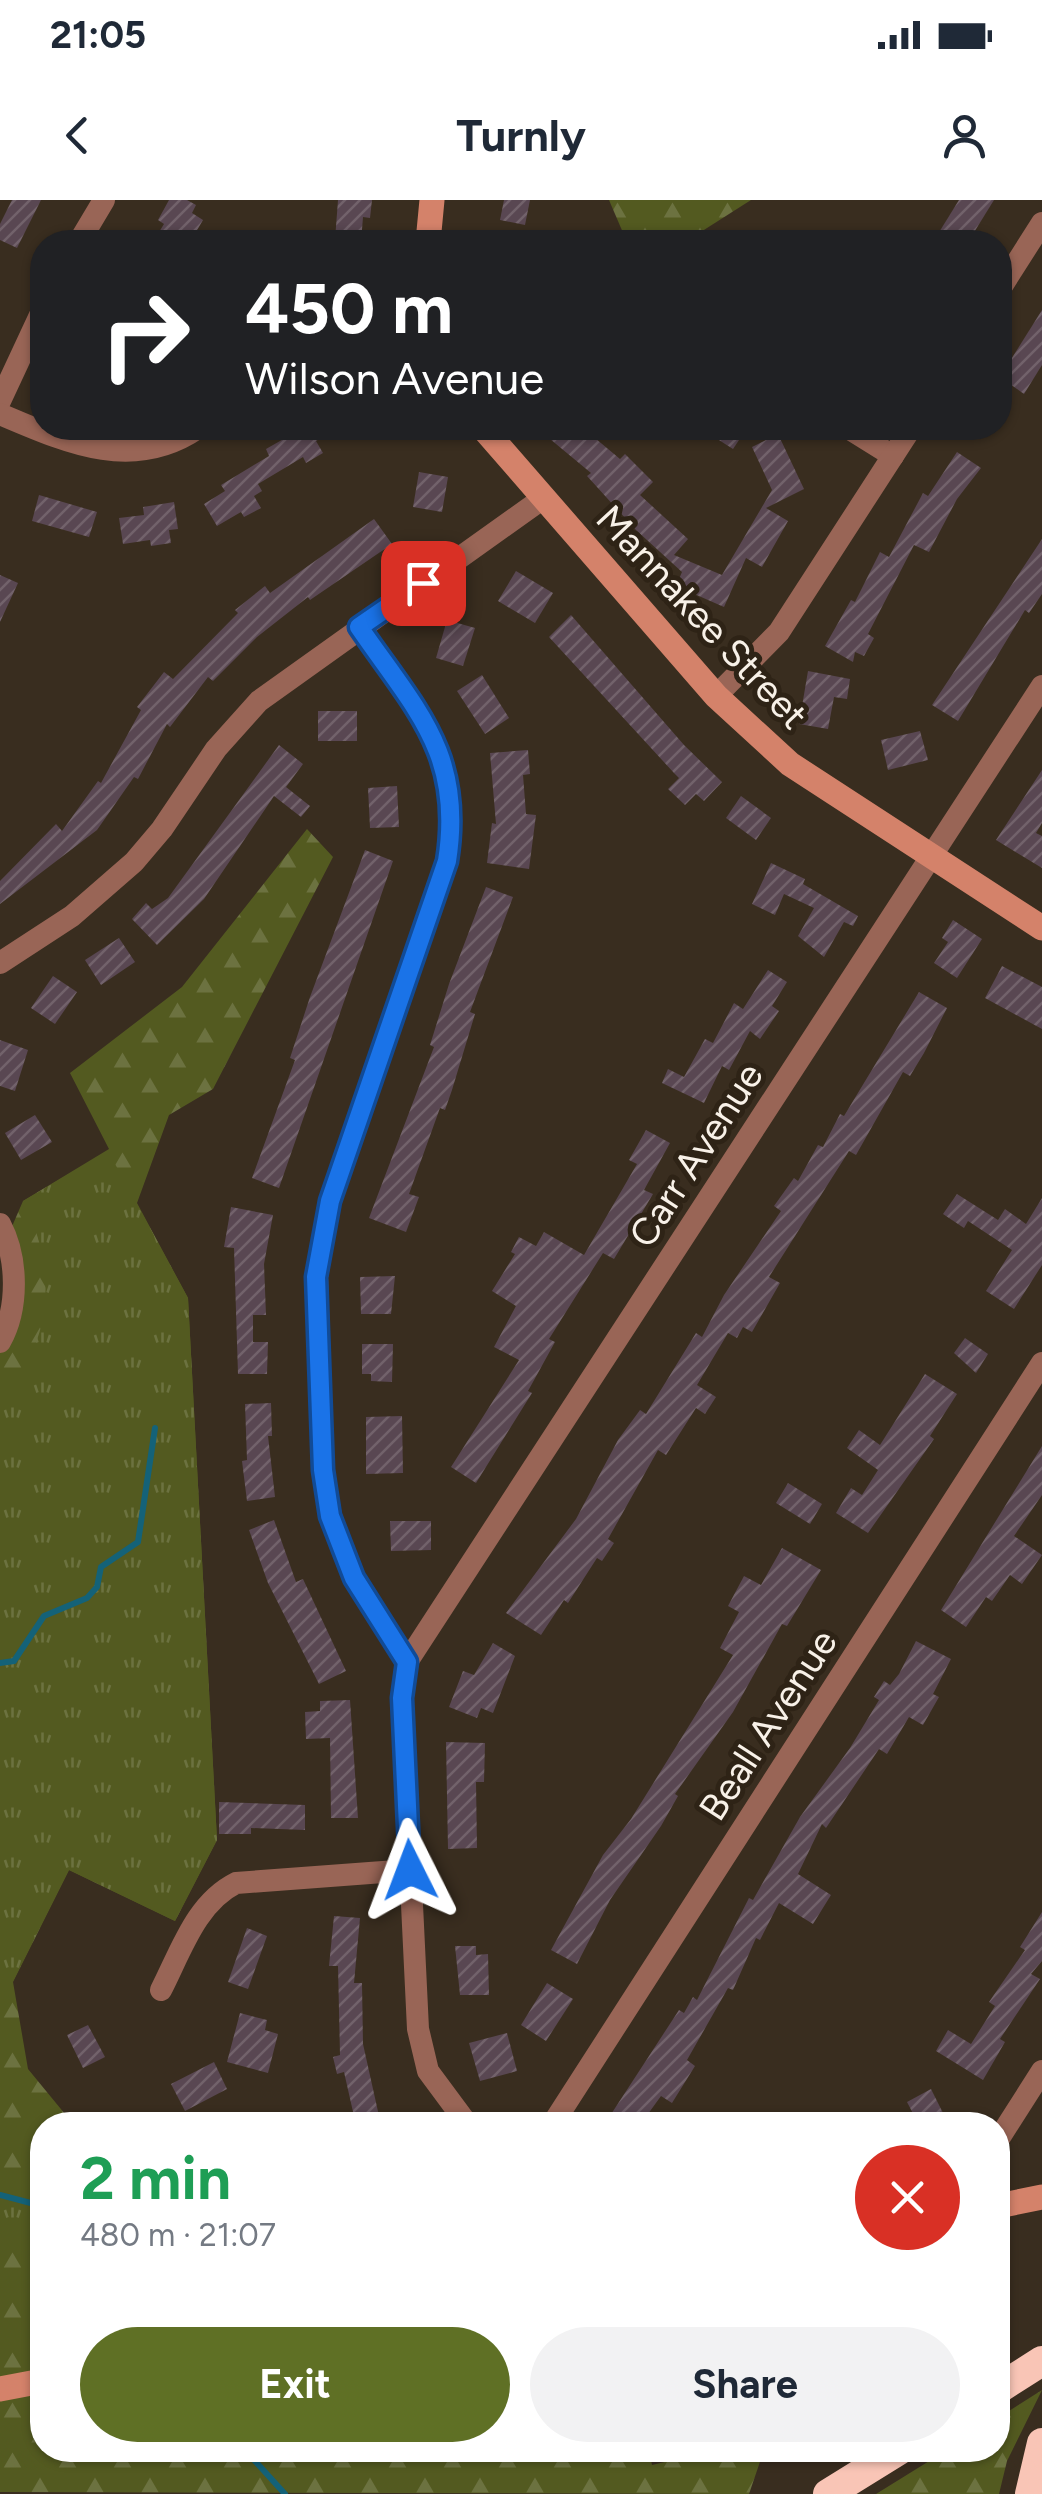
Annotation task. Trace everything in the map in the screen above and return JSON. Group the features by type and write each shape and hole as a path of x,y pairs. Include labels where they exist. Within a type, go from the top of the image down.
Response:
{"highway":[{"path":"1010,2381 1042,2361"},
{"path":"1030,2494 1042,2443"},
{"path":"828,2494 880,2462"}],"street":[{"path":"85,230 104,200"},
{"path":"429,230 432,200"},
{"path":"1012,269 1042,223"},
{"path":"0,402 30,337"},
{"path":"0,414 30,426"},
{"path":"64,440 84,448 123,452 155,449 173,440"},
{"name":"Mannakee Street","path":"493,440 716,696 790,764 1042,928"},
{"path":"867,440 893,456"},
{"path":"716,696 779,632 903,440"},
{"path":"0,963 72,916 134,862 162,829 216,749 259,702 542,500"},
{"path":"359,627 439,745 449,776 454,822 447,861 330,1201 316,1277 323,1470 330,1516 354,1578 407,1662 402,1698 418,2029 428,2070 459,2112"},
{"name":"Carr Avenue","path":"407,1662 1042,686"},
{"path":"0,1224 8,1238 15,1289 0,1342"},
{"name":"Beall Avenue","path":"560,2112 1042,1363"},
{"path":"161,1990 204,1907 218,1892 236,1883 410,1870"},
{"path":"1010,2121 1042,2071"},
{"path":"1010,2204 1042,2198"},
{"path":"0,2388 30,2383"}],"green space":[{"path":"609,200 751,200 704,230 622,230"},
{"path":"307,829 333,857 213,1089 169,1115 137,1203 188,1298 217,1840 175,1921 69,1870 13,1982 28,2069 63,2112 30,2112 30,2462 760,2462 749,2494 0,2492 0,1342 7,1238 23,1201 109,1149 70,1073 182,987"},
{"path":"108,1151 188,1298 217,1840 175,1921 69,1870 0,2007 0,1398 32,1353 45,1304 41,1252 23,1201"},
{"path":"0,2179 30,2195 30,2203 0,2262"},
{"path":"1042,2390 1010,2455 1010,2410"},
{"path":"928,2462 1007,2462 999,2494 876,2494"}],"building":[{"path":"12,200 41,200 17,248 0,240 0,224"},
{"path":"169,200 187,200 196,205 192,213 203,220 197,230 160,230 164,224 158,220"},
{"path":"338,200 372,200 370,218 363,217 362,230 336,230"},
{"path":"504,200 530,200 525,225 500,220"},
{"path":"959,200 994,200 975,230 940,230"},
{"path":"1042,310 1042,365 1024,394 1012,386 1012,358"},
{"path":"282,440 318,440 323,453 306,463 303,457 258,484 262,491 254,496 261,508 244,517 241,512 217,526 204,504 225,491 221,485 269,456 266,449"},
{"path":"551,440 597,440 620,459 625,454 653,482 640,495 688,539 674,555 722,575 772,490 752,447 766,440 781,440 804,489 766,508 788,521 762,567 746,558 724,607 676,586 682,572 636,530 587,476 591,473"},
{"path":"719,440 739,440 733,449"},
{"path":"957,452 981,468 957,499 929,552 914,545 868,634 874,638 864,656 855,652 853,662 825,646 851,600 855,602 880,552 889,557 923,493 928,496"},
{"path":"419,472 448,477 442,512 413,507"},
{"path":"39,495 97,512 89,537 32,521"},
{"path":"174,502 178,529 169,530 171,543 151,546 150,540 123,544 119,518 144,515 143,507"},
{"path":"374,519 392,544 310,600 308,597 257,637 213,681 208,677 170,727 167,724 138,779 134,777 97,830 0,904 0,881 56,824 62,831 98,781 101,783 141,710 137,707 164,672 173,679 238,613 235,610 265,586 270,593"},
{"path":"1042,539 1042,594 1029,613 1025,610 958,721 932,705"},
{"path":"516,571 553,593 535,623 498,601"},
{"path":"0,575 18,583 0,622"},
{"path":"571,615 684,745 722,782 704,801 696,794 685,805 668,789 679,778 549,637"},
{"path":"447,620 475,628 463,666 436,658"},
{"path":"808,671 850,679 847,699 834,697 828,729 799,724"},
{"path":"482,675 509,718 485,734 457,691"},
{"path":"318,711 357,711 357,741 318,741"},
{"path":"920,731 928,760 888,770 881,740"},
{"path":"279,745 303,764 286,787 310,806 301,817 274,796 204,899 157,945 132,919 146,903 152,909 168,898"},
{"path":"528,750 530,774 523,775 526,814 536,815 529,869 487,863 492,823 496,824 490,753"},
{"path":"1042,770 1042,823 1036,833 1042,836 1042,868 996,840"},
{"path":"397,786 399,827 370,828 368,788"},
{"path":"741,796 771,818 756,840 726,818"},
{"path":"365,850 393,861 279,1188 252,1178 295,1060 290,1058 310,997"},
{"path":"771,863 805,879 803,884 858,916 853,926 844,922 824,957 798,936 814,908 784,894 775,915 752,904"},
{"path":"486,887 513,897 470,1012 475,1014 445,1110 440,1108 409,1194 419,1197 406,1232 369,1218 434,1047 430,1045 449,984"},
{"path":"953,920 982,939 957,978 934,963 948,942 942,938"},
{"path":"119,938 135,962 101,985 85,960"},
{"path":"1002,966 1042,987 1042,1029 985,998"},
{"path":"768,970 787,982 772,1006 779,1011 760,1039 750,1031 729,1070 722,1066 704,1103 662,1083 668,1069 684,1077 705,1039 713,1043 734,1003 743,1009"},
{"path":"53,976 77,992 55,1024 31,1008"},
{"path":"919,992 947,1008 924,1053 910,1076 903,1072 856,1155 849,1151 769,1277 780,1283 752,1332 743,1327 737,1338 728,1333 697,1385 716,1397 705,1414 696,1408 666,1455 658,1450 608,1539 614,1543 602,1561 597,1558 568,1603 564,1600 541,1635 506,1613 576,1519 618,1440 640,1410 646,1414 696,1333 702,1337 724,1295 781,1211 774,1206 794,1178 798,1181 818,1145 823,1147"},
{"path":"0,1040 28,1050 15,1091 0,1086"},
{"path":"35,1115 52,1142 21,1160 5,1133"},
{"path":"646,1130 670,1143 644,1190 653,1194 614,1259 603,1253 549,1339 555,1342 528,1391 532,1393 476,1483 451,1467 519,1360 494,1347 516,1306 492,1291 515,1254 511,1252 519,1237 536,1246 544,1232 584,1255 637,1164 629,1160"},
{"path":"957,1194 998,1220 1005,1209 1026,1224 1042,1198 1042,1265 1014,1309 986,1291 1012,1250 968,1221 964,1228 943,1214"},
{"path":"231,1207 273,1215 264,1264 266,1315 253,1315 253,1342 268,1342 267,1374 238,1374 234,1248 224,1247"},
{"path":"395,1276 391,1314 361,1314 360,1277"},
{"path":"965,1338 988,1354 976,1373 954,1353"},
{"path":"362,1344 393,1344 392,1382 371,1381 371,1374 362,1374"},
{"path":"925,1374 957,1394 930,1436 934,1439 868,1533 836,1513 851,1488 862,1495 878,1470 847,1448 859,1430 880,1445"},
{"path":"271,1403 272,1436 268,1436 275,1497 247,1501 242,1461 247,1460 245,1404"},
{"path":"402,1416 403,1473 366,1474 366,1417"},
{"path":"1042,1446 1042,1495 1014,1536 1042,1555 1022,1584 1010,1575 992,1601 986,1597 966,1627 941,1610"},
{"path":"788,1483 822,1504 810,1524 776,1503"},
{"path":"274,1520 296,1582 303,1579 346,1671 319,1684 268,1583 249,1530"},
{"path":"390,1521 431,1521 431,1550 391,1551"},
{"path":"782,1548 821,1570 787,1626 782,1624 733,1712 675,1794 678,1796 661,1826 610,1900 577,1964 551,1950 603,1855 631,1819 733,1655 720,1648 739,1612 728,1606 744,1576 761,1585"},
{"path":"916,1641 951,1659 933,1694 939,1697 923,1725 909,1717 887,1754 879,1749 826,1828 822,1824 798,1874 831,1895 813,1924 779,1903 760,1940 756,1938 733,1990 728,1988 687,2060 695,2066 672,2103 661,2096 649,2112 612,2112 679,2010 684,2013 693,1997 697,2000 749,1898 753,1900 800,1817 850,1748 879,1700 874,1697 884,1681 890,1685"},
{"path":"493,1643 515,1656 493,1713 481,1708 477,1718 449,1707 463,1671 474,1675"},
{"path":"350,1700 358,1818 331,1818 330,1738 306,1739 305,1712 320,1711 320,1701"},
{"path":"446,1742 485,1743 484,1782 476,1782 477,1848 448,1849"},
{"path":"219,1802 305,1805 305,1830 251,1828 251,1834 219,1834"},
{"path":"1042,1912 1042,1961 1031,1974 1040,1979 1000,2039 1005,2042 983,2080 936,2051 948,2030 971,2044 995,2006 989,2002 1025,1950 1020,1947"},
{"path":"334,1916 360,1918 354,1983 362,1983 363,2044 378,2112 353,2112 344,2072 337,2074 333,2057 340,2055 338,1966 329,1966"},
{"path":"247,1928 267,1936 248,1989 228,1982"},
{"path":"455,1946 476,1946 476,1955 488,1954 489,1995 460,1995"},
{"path":"547,1983 573,1999 546,2041 521,2025"},
{"path":"240,2013 267,2020 265,2030 278,2034 268,2073 227,2062"},
{"path":"88,2025 105,2057 83,2068 67,2035"},
{"path":"507,2033 517,2071 480,2081 469,2043"},
{"path":"214,2062 227,2089 185,2111 171,2084"},
{"path":"931,2089 942,2112 912,2112 907,2102"}],"waterway":[{"path":"0,1663 14,1661 44,1616 87,1598 97,1587 101,1567 138,1542 155,1428"},
{"path":"0,2195 30,2203"},
{"path":"256,2462 285,2494"}],"route":[{"path":"410,1870 402,1698 407,1662 354,1578 330,1516 323,1470 316,1277 330,1201 447,861 454,822 449,776 439,745 359,627 423,583"}]}
